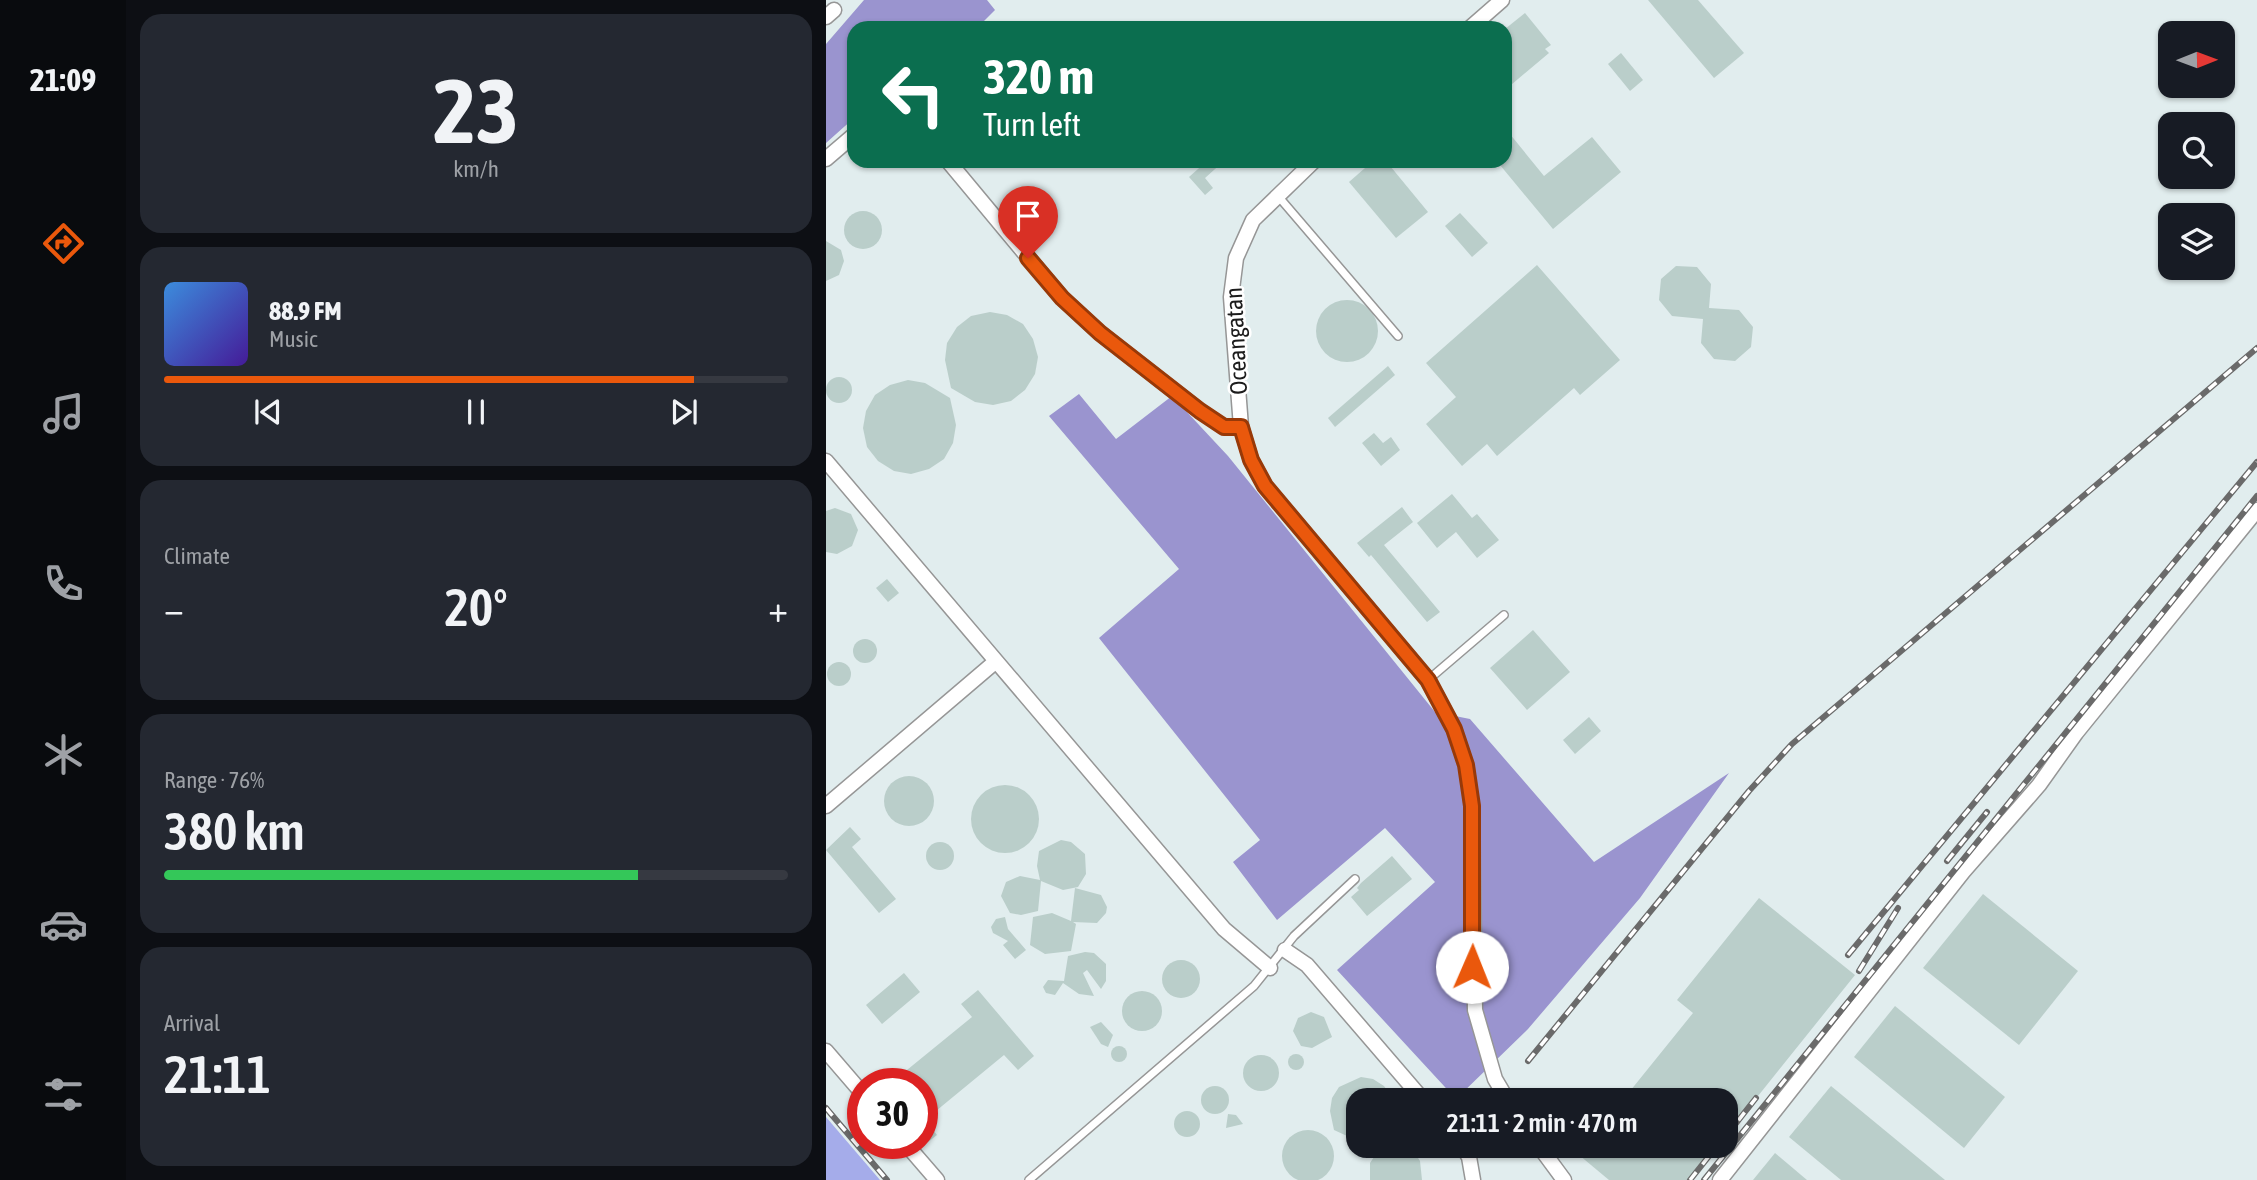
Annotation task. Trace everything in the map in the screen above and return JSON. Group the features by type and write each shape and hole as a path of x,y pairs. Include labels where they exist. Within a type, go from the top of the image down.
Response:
{"street":[{"path":"1478,21 1502,0"},
{"path":"826,159 847,141"},
{"path":"954,168 1062,298 1100,333 1224,427 1241,427"},
{"name":"Oceangatan","path":"1307,168 1253,220 1236,258 1231,297 1241,427 1251,460 1271,494 1428,680 1454,729 1466,765 1472,806 1475,1010 1495,1079 1500,1088"},
{"path":"826,461 1224,929 1270,968"},
{"path":"1720,1180 1963,872 2039,785 2076,733 2257,510"},
{"path":"826,806 995,662"},
{"path":"1285,950 1307,965 1413,1088"},
{"path":"826,1051 847,1075"},
{"path":"1469,1158 1474,1180"},
{"path":"1546,1158 1561,1179"},
{"path":"919,1159 937,1180"}],"lane":[{"path":"1278,196 1398,336"},
{"path":"1428,680 1504,615"},
{"path":"1029,1180 1254,986 1294,936 1355,879"}],"shaded area":[{"path":"864,0 987,0 995,10 984,21 847,21 847,124 826,143 826,44"},
{"path":"1079,394 1116,439 1172,396 1228,456 1435,712 1470,719 1594,862 1729,773 1640,898 1528,1029 1467,1088 1446,1088 1337,970 1435,882 1385,828 1277,920 1233,862 1260,840 1099,638 1179,569 1049,416"},
{"path":"826,1117 847,1142 847,1159 862,1159 880,1180 826,1180"}],"building":[{"path":"1648,0 1698,0 1744,53 1714,78"},
{"path":"1525,13 1551,45 1545,49 1549,53 1512,84 1512,23"},
{"path":"1621,53 1643,80 1630,91 1608,64"},
{"path":"1512,137 1544,176 1592,137 1621,172 1553,229 1502,168 1512,168"},
{"path":"1199,168 1216,168 1205,178 1213,188 1205,195 1189,177"},
{"path":"1365,168 1392,168 1428,212 1396,238 1349,182"},
{"path":"863,211 876,217 882,230 876,243 863,249 850,243 844,230 850,217"},
{"path":"1460,213 1488,243 1472,257 1445,226"},
{"path":"826,241 841,250 844,261 839,275 826,281"},
{"path":"1537,265 1620,360 1580,395 1574,388 1497,456 1487,444 1462,466 1426,424 1456,397 1426,363"},
{"path":"1676,266 1697,267 1711,284 1709,308 1739,310 1753,327 1751,347 1735,361 1714,359 1701,343 1703,319 1672,316 1659,300 1661,279"},
{"path":"1341,300 1353,300 1369,309 1376,319 1376,343 1369,353 1353,362 1341,362 1330,357 1321,348 1316,337 1316,325 1321,314 1330,305"},
{"path":"990,312 1007,315 1023,324 1033,339 1038,357 1035,374 1025,390 1011,401 993,405 975,402 951,388 945,360 947,343 957,327 971,316"},
{"path":"1388,366 1395,375 1335,427 1328,418"},
{"path":"839,377 848,381 852,390 848,399 839,403 830,399 826,390 830,381"},
{"path":"908,380 925,383 950,398 956,425 953,443 944,459 929,469 911,474 894,471 878,461 867,447 863,428 866,411 875,395 890,385"},
{"path":"1374,433 1383,443 1391,437 1400,450 1381,466 1362,443"},
{"path":"1452,494 1472,518 1477,514 1499,540 1477,558 1456,532 1437,548 1417,523"},
{"path":"1402,507 1413,522 1384,545 1440,612 1427,622 1371,555 1369,557 1357,543"},
{"path":"835,508 851,514 858,530 852,546 837,554 826,552 826,511"},
{"path":"887,579 899,593 888,602 876,588"},
{"path":"1533,630 1570,672 1527,710 1490,668"},
{"path":"865,639 873,643 877,651 873,659 865,663 857,659 853,651 857,643"},
{"path":"839,662 847,666 851,674 847,682 839,686 831,682 827,674 831,666"},
{"path":"1589,717 1601,731 1575,754 1563,740"},
{"path":"909,776 927,783 934,801 927,819 909,826 891,819 884,801 891,783"},
{"path":"1005,785 1018,788 1029,795 1036,806 1039,819 1036,832 1029,843 1018,850 1005,853 992,850 981,843 974,832 971,819 974,806 981,795 992,788"},
{"path":"850,827 861,839 852,847 896,899 879,913 826,850"},
{"path":"1061,840 1071,842 1085,854 1086,874 1078,887 1063,890 1041,881 1038,911 1021,915 1010,913 1001,896 1006,882 1020,876 1040,880 1037,866 1039,851"},
{"path":"940,842 950,846 954,856 950,866 940,870 930,866 926,856 930,846"},
{"path":"1392,856 1412,879 1367,916 1351,897 1359,890 1357,888 1361,883"},
{"path":"1075,888 1101,895 1107,907 1106,913 1097,923 1073,922 1076,924 1071,951 1045,954 1030,945 1033,917 1052,913 1071,921"},
{"path":"1983,894 2078,971 2019,1045 1923,968"},
{"path":"1759,898 1855,975 1738,1121 1738,1088 1632,1088 1693,1013 1677,1000"},
{"path":"1005,917 1008,929 1026,950 1015,959 1003,945 1008,941 993,933 991,927 996,919"},
{"path":"1094,953 1106,964 1106,981 1101,989 1087,970 1083,973 1094,996 1079,994 1063,983 1055,995 1046,993 1043,987 1048,980 1064,981 1068,956"},
{"path":"1181,960 1195,965 1200,979 1195,993 1181,998 1167,993 1162,979 1167,965"},
{"path":"904,973 920,992 882,1024 866,1005"},
{"path":"978,990 1034,1056 1018,1070 1004,1055 938,1109 938,1068 909,1068 972,1017 961,1004"},
{"path":"1142,991 1156,997 1162,1011 1156,1025 1142,1031 1128,1025 1122,1011 1128,997"},
{"path":"1895,1006 2005,1097 1964,1148 1854,1057"},
{"path":"1311,1012 1324,1017 1332,1037 1312,1048 1301,1046 1293,1031 1298,1018"},
{"path":"1101,1022 1113,1035 1108,1047 1101,1044 1090,1027"},
{"path":"1116,1046 1122,1046 1127,1054 1125,1060 1116,1062 1111,1057 1111,1051"},
{"path":"1296,1054 1304,1062 1296,1070 1288,1062"},
{"path":"1261,1055 1274,1060 1279,1073 1274,1086 1261,1091 1248,1086 1243,1073 1248,1060"},
{"path":"1361,1077 1373,1079 1385,1088 1346,1088 1346,1136 1334,1130 1330,1111 1332,1098 1339,1087"},
{"path":"1215,1086 1225,1090 1229,1100 1225,1110 1215,1114 1205,1110 1201,1100 1205,1090"},
{"path":"1831,1086 1945,1180 1841,1180 1789,1137"},
{"path":"1187,1111 1197,1114 1200,1124 1197,1134 1187,1137 1177,1134 1174,1124 1177,1114"},
{"path":"1228,1114 1236,1115 1243,1124 1226,1128"},
{"path":"1298,1132 1318,1132 1332,1146 1332,1166 1318,1180 1298,1180 1284,1166 1284,1146"},
{"path":"1775,1153 1807,1180 1753,1180"},
{"path":"1373,1158 1418,1158 1422,1180 1370,1180 1370,1163"},
{"path":"1583,1158 1708,1158 1690,1180 1609,1180"}],"railway":[{"path":"1528,1061 1749,791 1792,744 2257,348"},
{"path":"1848,955 2257,462"},
{"path":"1704,1180 2257,496"},
{"path":"1947,861 1987,812"},
{"path":"1859,971 1898,908"},
{"path":"1738,1121 1756,1098"},
{"path":"826,1108 887,1180"},
{"path":"1690,1180 1707,1158"}],"route":[{"path":"1028,258 1062,298 1100,333 1224,427 1241,427 1251,460 1282,509 1428,680 1454,729 1466,765 1472,806 1472,967"}]}
